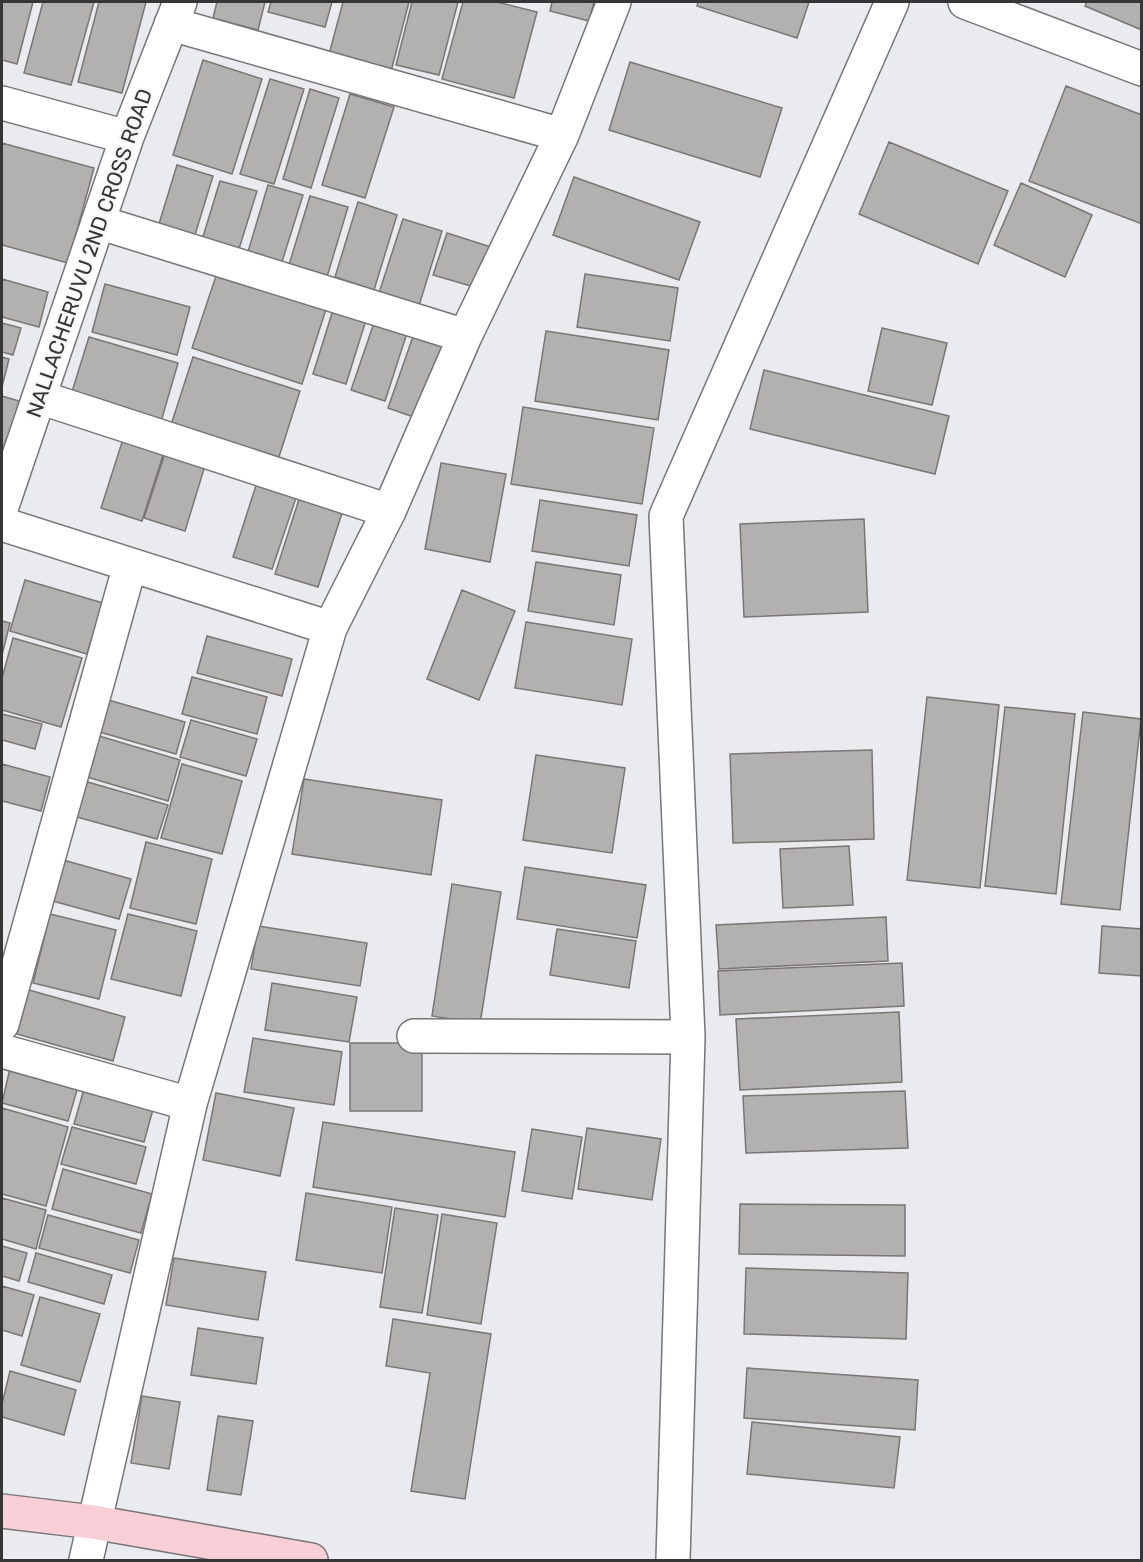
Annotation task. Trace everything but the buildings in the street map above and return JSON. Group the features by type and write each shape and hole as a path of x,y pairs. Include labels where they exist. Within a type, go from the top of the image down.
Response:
{"main road":[{"path":"2,1511 93,1522 311,1560"}],"street":[{"path":"86,1560 190,1104 330,628 389,511 465,336 562,135 614,2"},
{"path":"673,1560 688,1037 666,516 892,2"},
{"path":"965,2 1142,69"},
{"path":"176,13 562,135"},
{"name":"NALLACHERUVU 2ND CROSS ROAD","path":"2,506 128,137 176,13"},
{"path":"2,103 128,137"},
{"path":"98,222 465,336"},
{"path":"39,397 389,511"},
{"path":"2,524 330,628"},
{"path":"2,1024 130,565"},
{"path":"414,1036 688,1037"},
{"path":"2,1051 190,1104"}]}
